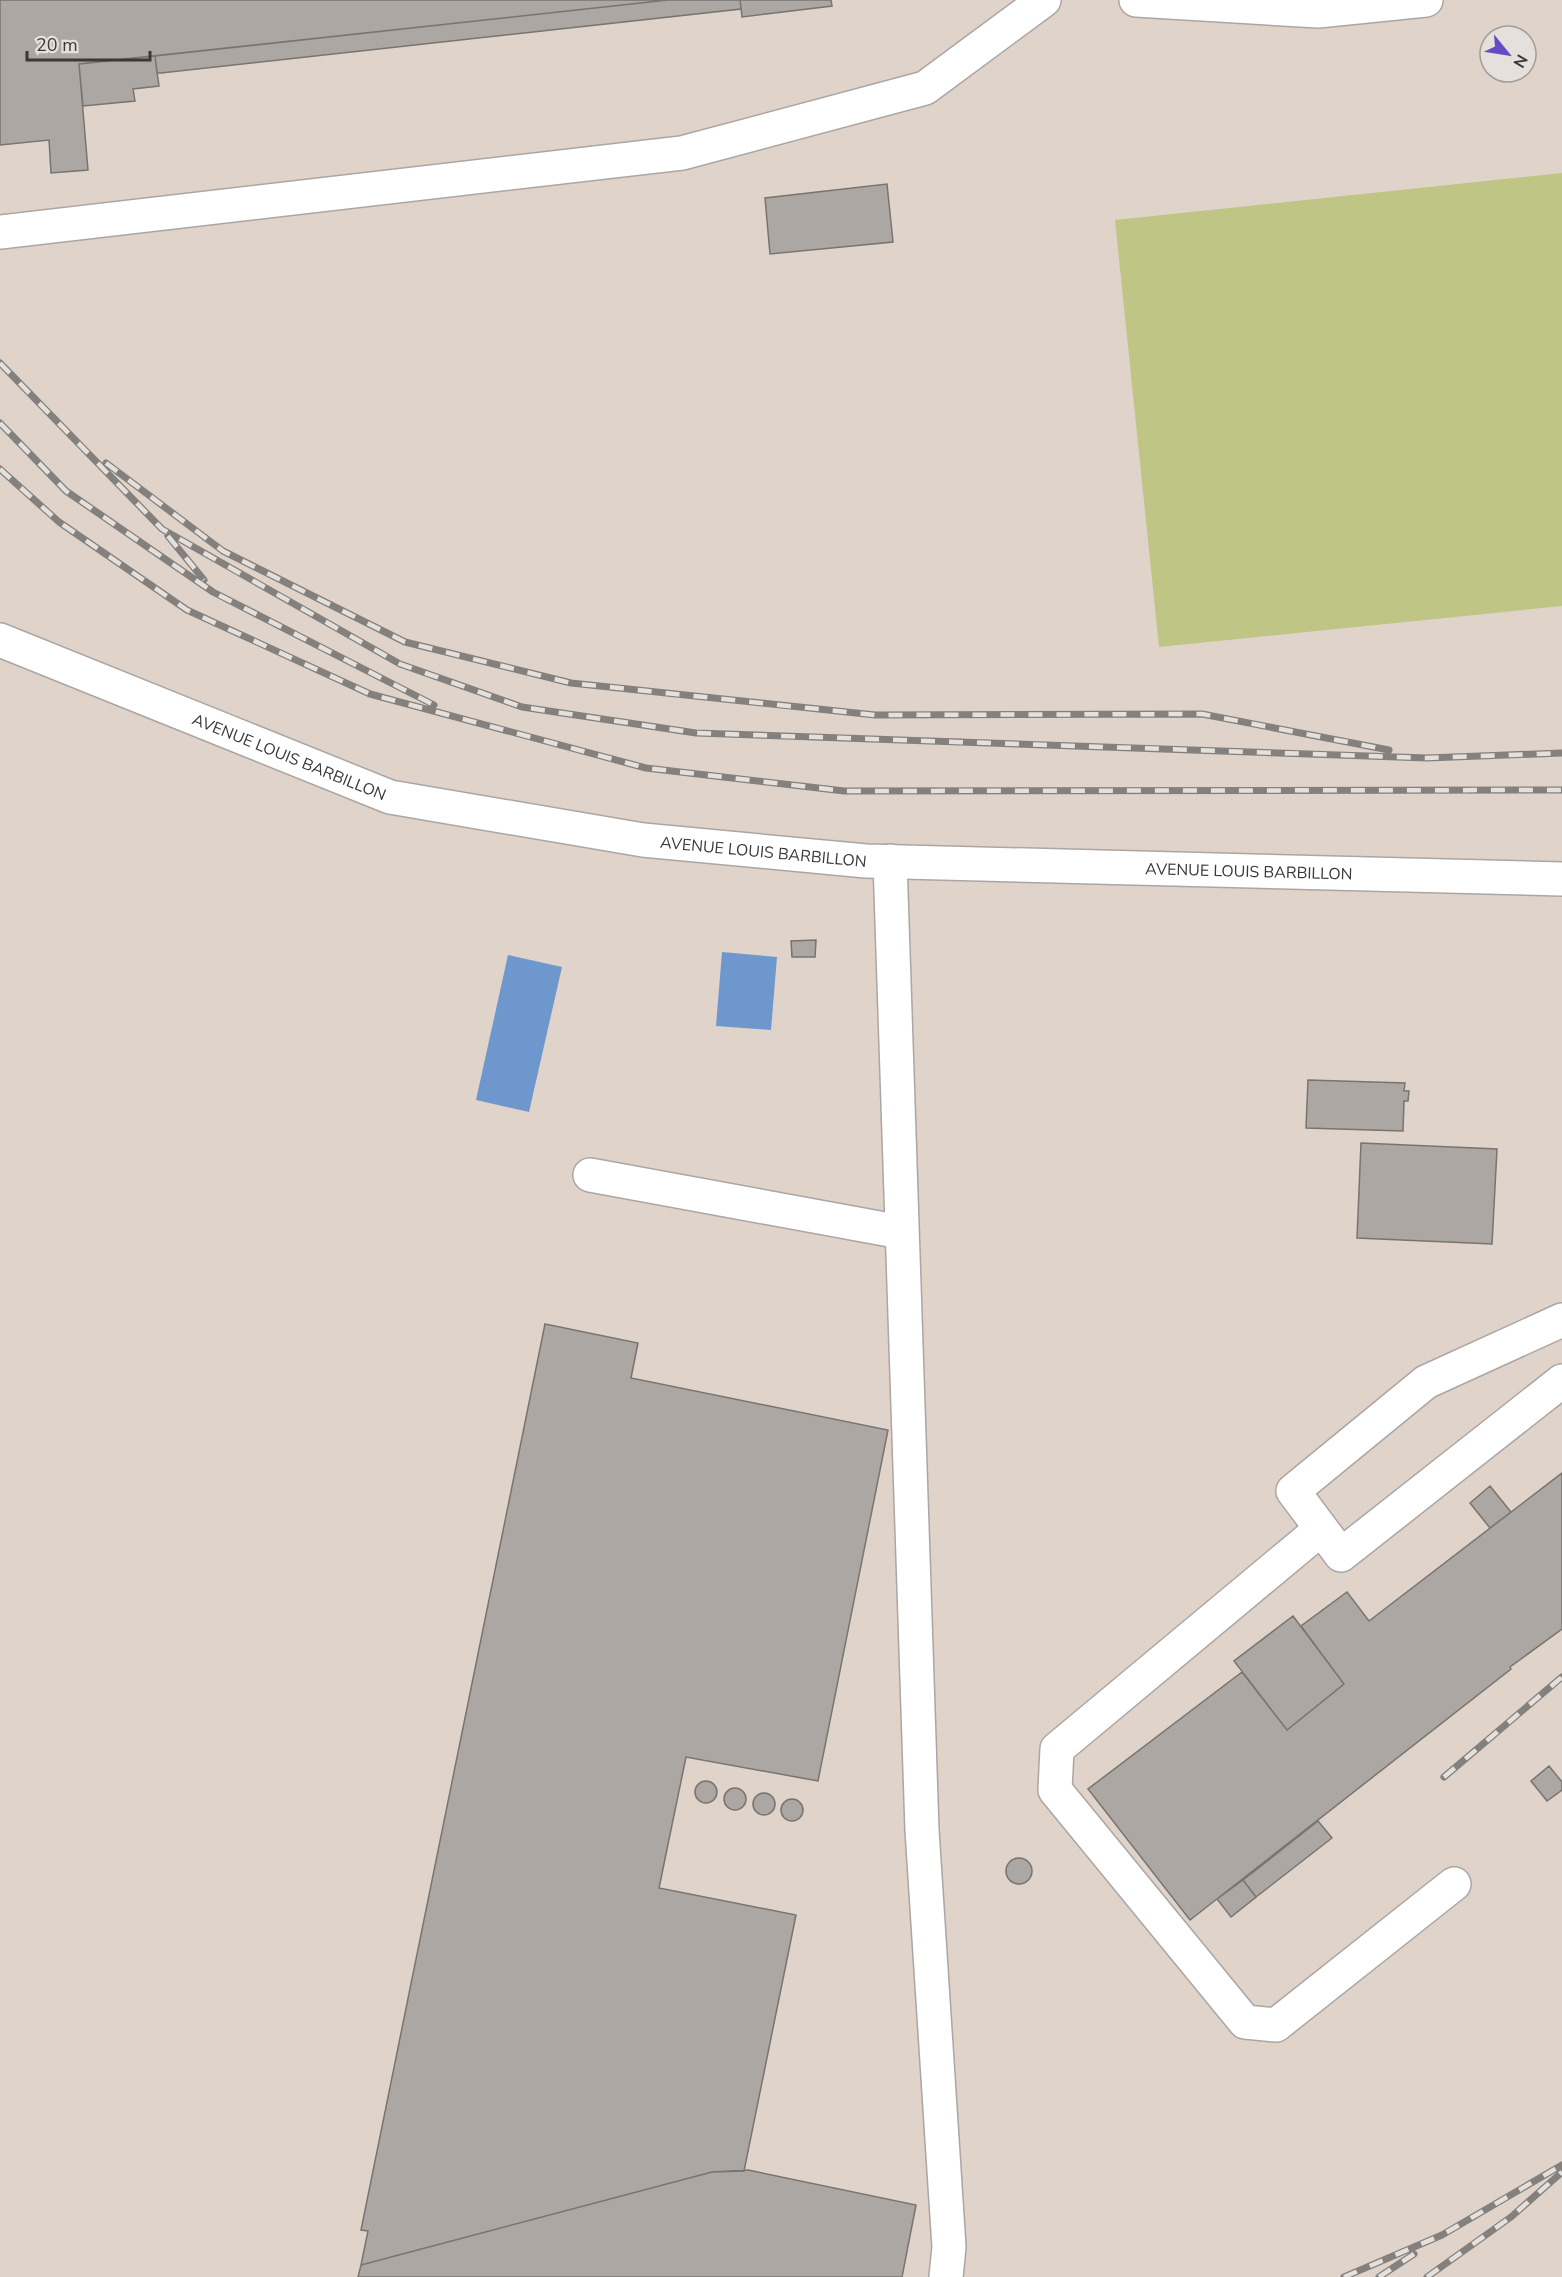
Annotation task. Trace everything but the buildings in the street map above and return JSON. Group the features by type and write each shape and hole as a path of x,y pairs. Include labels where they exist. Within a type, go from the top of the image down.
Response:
{"street":[{"path":"0,232 682,153 926,88 1044,0"},
{"path":"1136,0 1318,11 1426,0"},
{"name":"AVENUE LOUIS BARBILLON","path":"0,640 390,797 643,840 890,861 1562,879"},
{"path":"890,861 922,1830 950,2247 946,2277"},
{"path":"590,1175 901,1232"},
{"path":"1562,1320 1426,1383 1293,1491 1341,1555 1562,1381"},
{"path":"1321,1529 1057,1749 1055,1790 1245,2022 1275,2025 1454,1884"}],"shaded area":[{"path":"0,0 1562,0 1562,2277 0,2277"}],"green space":[{"path":"1562,173 1562,606 1159,647 1115,220"}],"water":[{"path":"722,952 777,957 771,1030 716,1026"},
{"path":"508,955 562,967 529,1112 476,1100"}],"railway":[{"path":"0,363 162,529 400,664 522,707 696,733 1427,758 1562,753"},
{"path":"0,423 66,491 213,592 434,705"},
{"path":"106,463 223,551 405,642 571,683 875,715 1202,714 1389,750"},
{"path":"0,469 59,522 187,610 370,694 646,768 844,791 1562,790"},
{"path":"168,536 204,580"},
{"path":"1444,1777 1562,1677"},
{"path":"1344,2277 1442,2235 1562,2165"},
{"path":"1427,2277 1511,2217 1562,2172"},
{"path":"1379,2277 1414,2254"}]}
